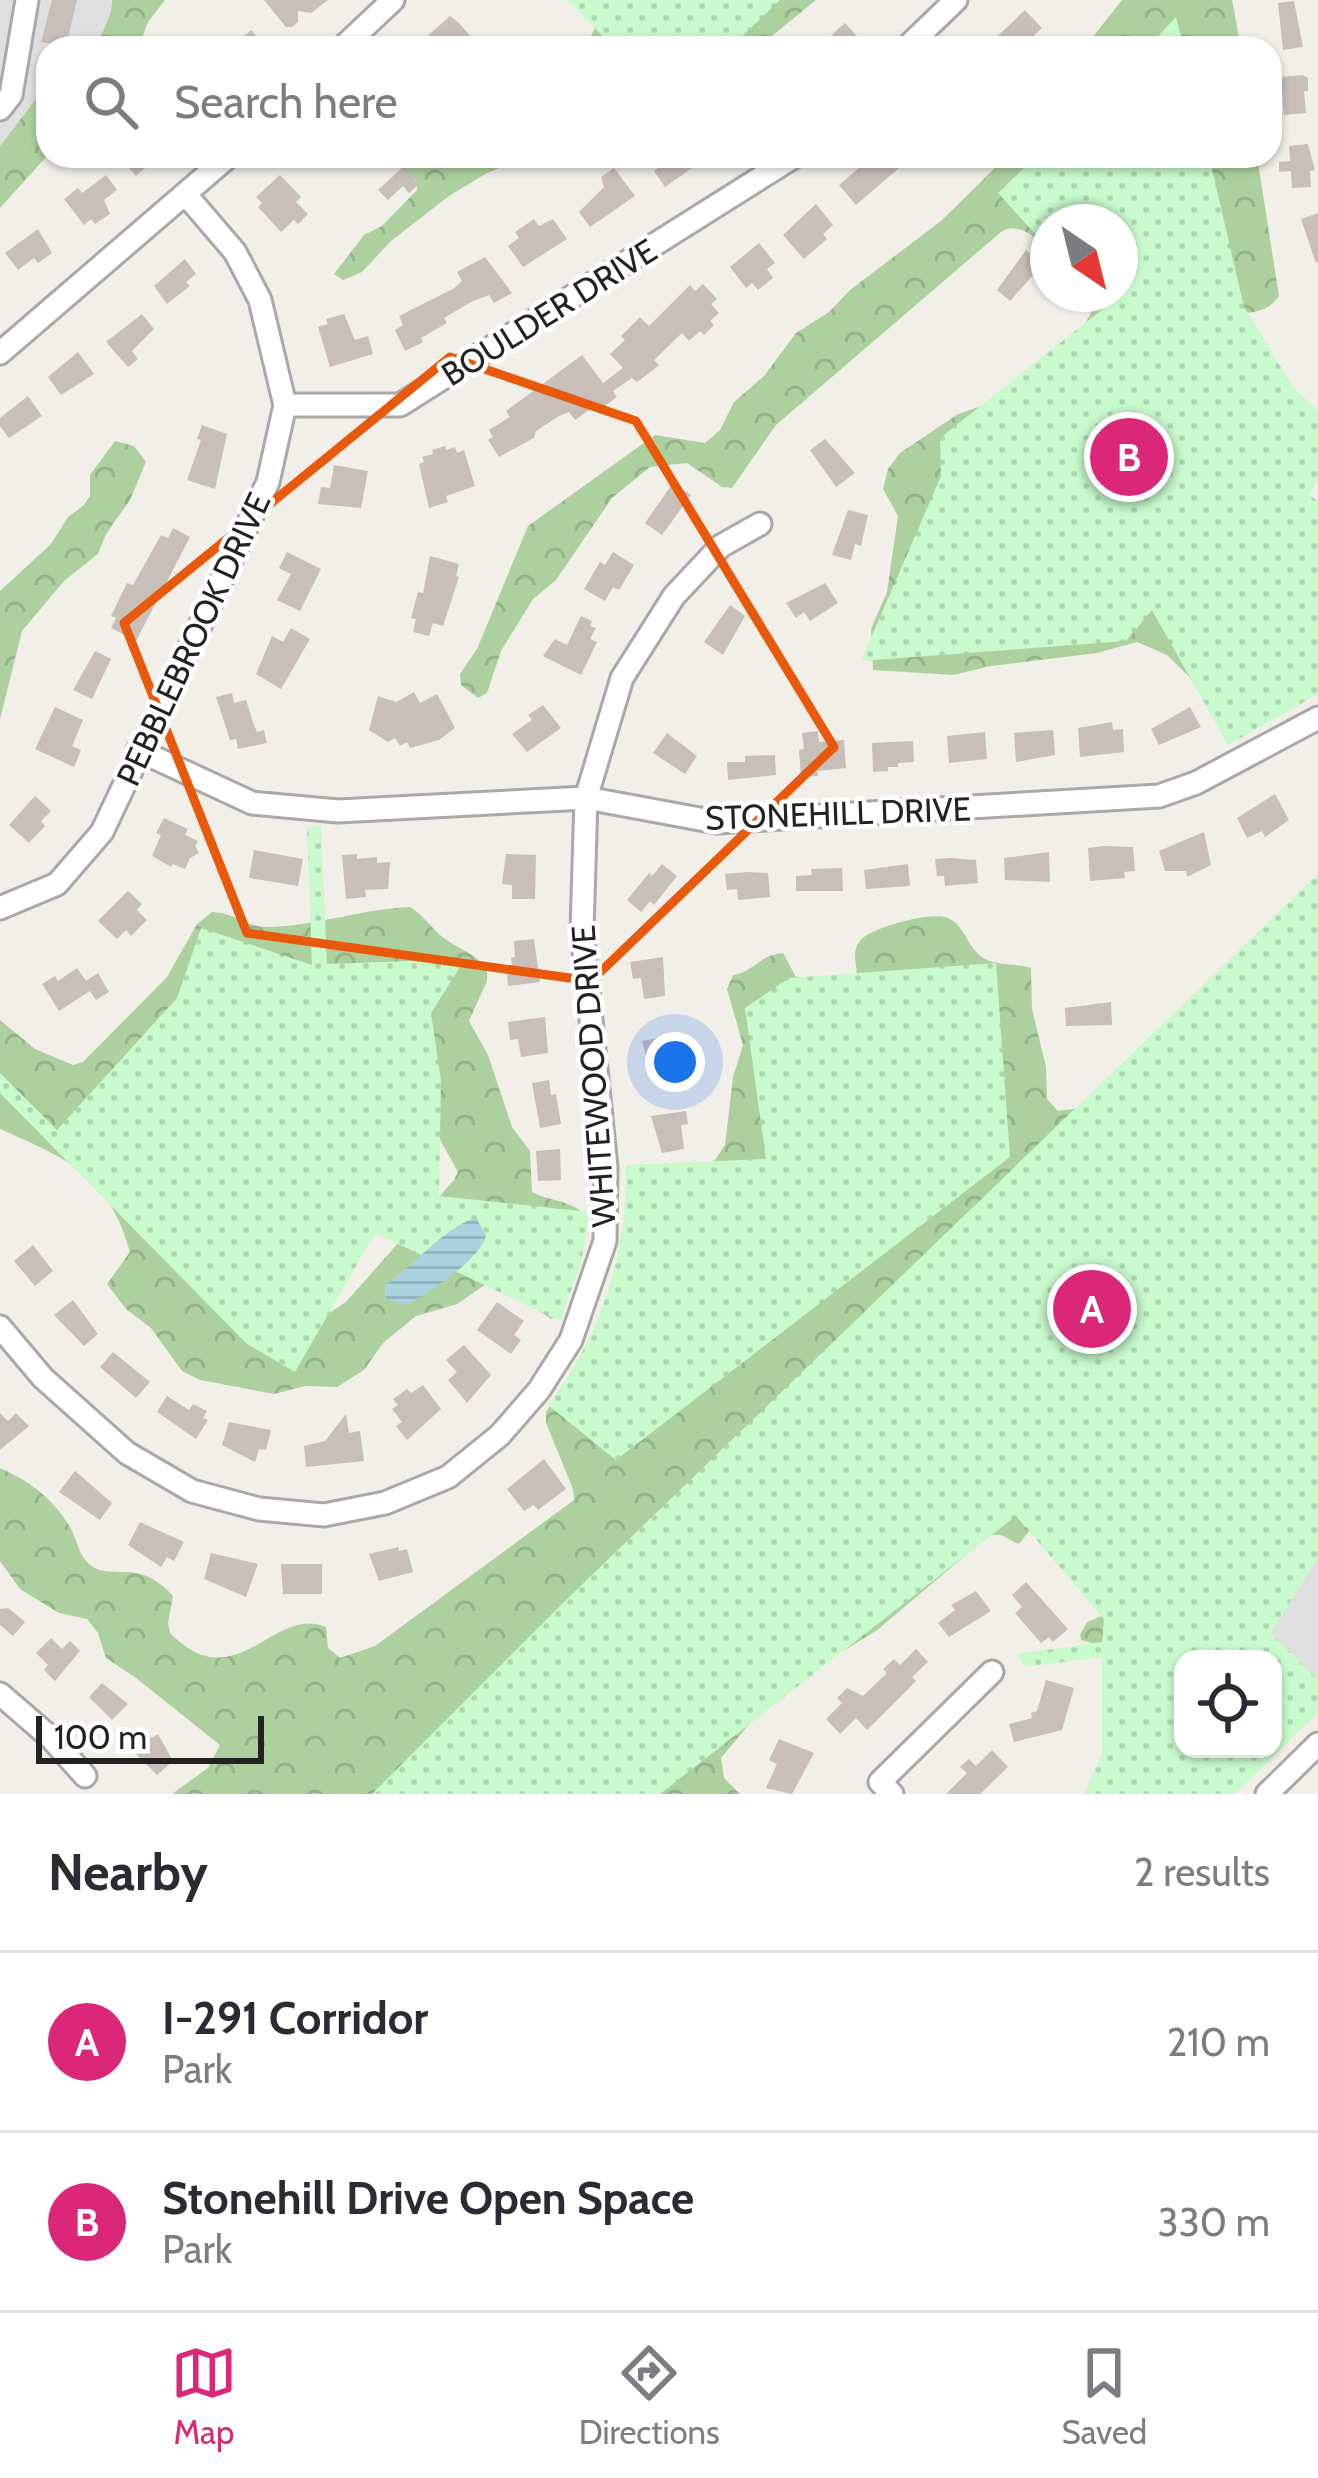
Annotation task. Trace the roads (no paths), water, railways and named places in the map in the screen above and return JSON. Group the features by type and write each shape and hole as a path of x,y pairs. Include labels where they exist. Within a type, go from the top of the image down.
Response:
{"street":[{"path":"0,110 11,95 27,0"},
{"path":"356,36 393,0"},
{"path":"918,36 956,0"},
{"path":"0,353 216,168"},
{"name":"BOULDER DRIVE","path":"285,405 400,405 776,168"},
{"name":"PEBBLEBROOK DRIVE","path":"0,908 57,884 102,832 268,482 285,405 260,300 236,252 187,196"},
{"name":"WHITEWOOD DRIVE","path":"0,1327 44,1378 128,1453 191,1491 259,1509 324,1515 385,1503 448,1477 500,1435 539,1390 571,1340 604,1241 606,1167 582,931 586,798 622,678 674,596 722,546 760,524"},
{"name":"STONEHILL DRIVE","path":"138,750 252,803 338,812 586,798 716,822 1159,796 1196,784 1318,718"},
{"path":"892,1794 880,1782 992,1672"},
{"path":"0,1694 51,1738 85,1776"},
{"path":"1267,1794 1318,1744"}],"water":[{"path":"476,1218 486,1235 465,1264 406,1305 386,1299 385,1285 452,1229"}],"place":[{"name":"Stonehill Drive Open Space","path":"1129,457"},
{"name":"I-291 Corridor","path":"1092,1309"}]}
